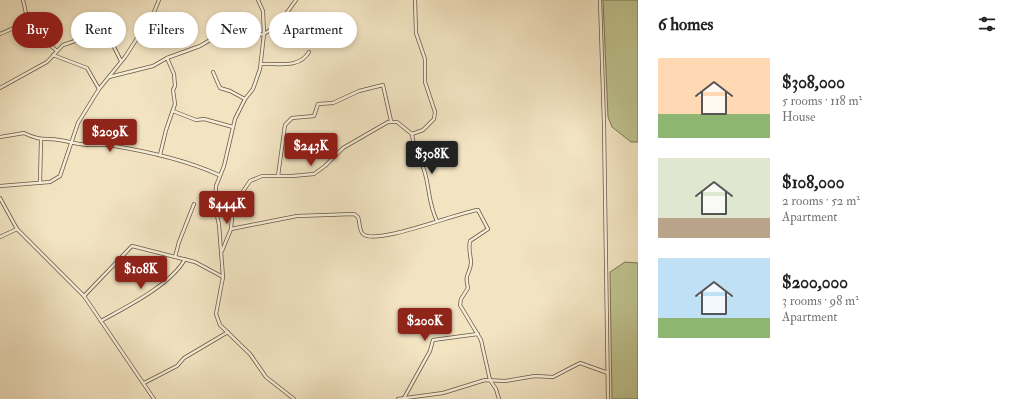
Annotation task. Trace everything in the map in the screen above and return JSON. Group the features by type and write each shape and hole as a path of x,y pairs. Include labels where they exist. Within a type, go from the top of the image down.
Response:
{"street":[{"path":"23,0 26,12"},
{"path":"0,186 50,182 60,176 78,123 99,89 121,61 154,12 158,0"},
{"path":"258,0 263,11 264,34 261,64 253,89 245,99 235,119 224,166 219,175 216,186 215,206 223,277 216,314 220,325 250,354 266,377 294,399"},
{"path":"109,77 153,66 168,58 200,46 222,33 229,31 236,32 239,35 252,36 264,34 278,25 296,0"},
{"path":"412,134 423,130 435,116 425,82 425,59 416,33 415,0"},
{"path":"600,0 604,124 608,399"},
{"path":"0,34 12,29"},
{"path":"0,88 47,62 63,45 81,39 109,38 114,43 121,61"},
{"path":"54,48 57,51"},
{"path":"261,64 296,64 302,61 309,52"},
{"path":"53,55 87,68 99,89"},
{"path":"160,155 163,140 175,103 173,90 175,86 174,78 168,58"},
{"path":"213,72 220,88 230,91 245,99"},
{"path":"278,176 285,125 292,118 314,116 318,104 333,103 359,91 383,84 391,121"},
{"path":"173,111 196,120 205,119 233,127"},
{"path":"221,251 231,229 233,206 247,184 262,176 306,175 320,171 343,148 391,121 397,122 412,134 416,152 424,169 431,206 437,221"},
{"path":"0,137 24,133 41,140 60,140 71,143 135,149 194,164 219,175"},
{"path":"40,183 41,140"},
{"path":"0,198 17,229 84,296 154,399"},
{"path":"175,257 179,242 194,204"},
{"path":"231,229 297,216 354,214 358,217 362,233 368,237 374,237 409,231 437,221 478,210 487,227 487,230 470,241 468,253 471,265 465,279 468,288 460,301 463,313 478,334 482,344 490,380 496,389 499,399"},
{"path":"0,238 17,229"},
{"path":"84,296 132,246 195,262 223,277"},
{"path":"101,321 147,295 177,271 185,259"},
{"path":"144,384 177,366 188,355 228,332"},
{"path":"404,398 430,351 433,340 478,334"},
{"path":"398,399 443,393 478,382 490,380 505,381 535,376 553,377 580,363 608,373"}],"green space":[{"path":"603,0 638,0 638,142 631,142 612,127 608,117"},
{"path":"625,262 638,263 638,399 612,399 610,272"}]}
